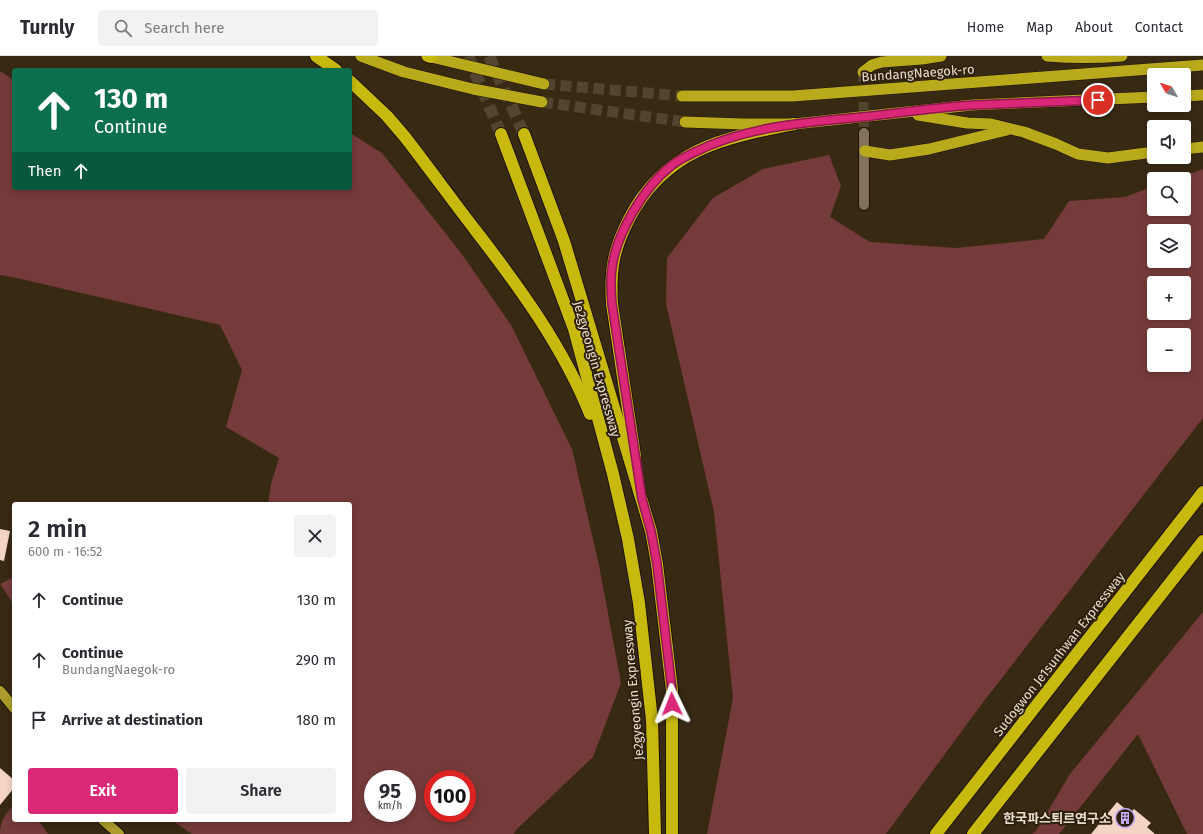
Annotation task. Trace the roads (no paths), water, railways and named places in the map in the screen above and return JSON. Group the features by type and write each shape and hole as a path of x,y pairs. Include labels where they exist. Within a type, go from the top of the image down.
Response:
{"highway":[{"path":"316,56 333,68"},
{"path":"361,56 404,72 473,89 542,102"},
{"path":"429,56 544,84"},
{"path":"863,72 872,65 882,62 941,56"},
{"path":"1047,56 1070,58 1122,56"},
{"name":"BundangNaegok-ro","path":"682,96 793,96 1203,65"},
{"path":"352,82 387,116 405,137 506,270 540,319 586,402 613,474"},
{"path":"1191,96 1203,95"},
{"path":"642,499 612,304 612,267 617,247 635,207 658,178 672,165 709,145 728,138 794,124 972,105 1147,97"},
{"path":"902,112 967,123 991,124 1024,132 1078,154 1108,158 1147,153"},
{"path":"685,122 794,124"},
{"path":"865,152 890,155 929,148 1010,129"},
{"name":"Je2gyeongin Expressway","path":"500,134 574,329 613,474 634,568 644,641 652,720 655,834"},
{"name":"Je2gyeongin Expressway","path":"524,134 564,241 651,531 657,564 672,690 672,834"},
{"path":"1191,148 1203,147"},
{"name":"Sudogwon Je1sunhwan Expressway","path":"936,834 1203,492"},
{"path":"973,834 1203,541"}],"main road":[{"path":"0,691 12,706"},
{"path":"104,822 110,834"},
{"path":"105,822 119,834"}],"street":[{"path":"864,133 864,205"}],"tunnel":[{"path":"468,56 501,134"},
{"path":"489,56 524,134"},
{"path":"863,72 864,133"},
{"path":"544,84 682,96"},
{"path":"542,102 685,122"}],"place":[{"name":"한국파스퇴르연구소","path":"1125,818"}]}
